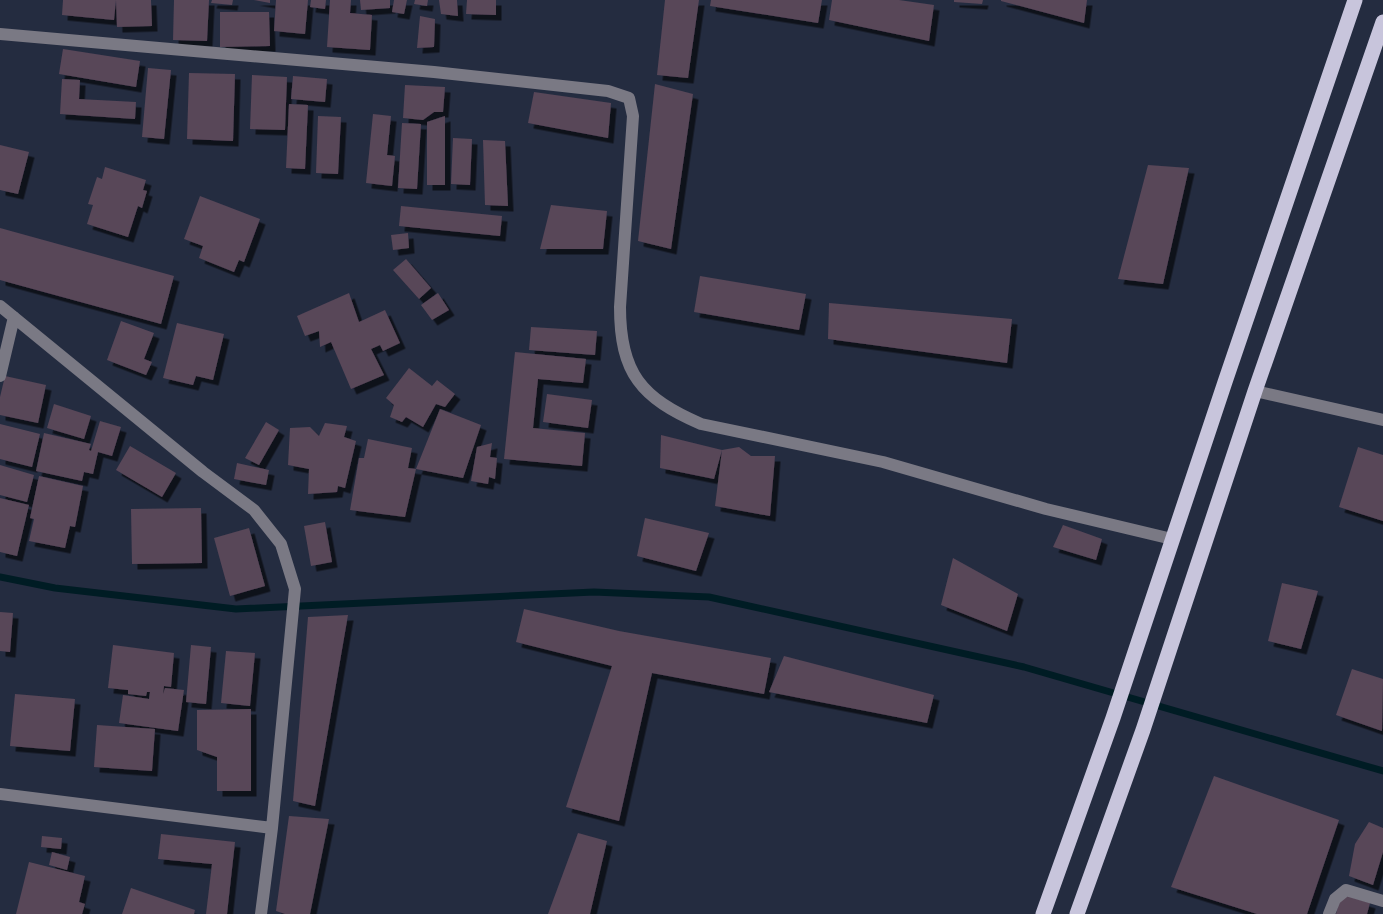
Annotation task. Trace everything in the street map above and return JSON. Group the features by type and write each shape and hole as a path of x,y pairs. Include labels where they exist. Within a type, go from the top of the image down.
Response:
{"main road":[{"path":"1043,914 1113,718 1355,0"},
{"path":"1077,914 1143,730 1255,391 1383,22"}],"street":[{"path":"0,34 434,72 608,91 624,95 629,98 633,116 620,334 635,377 654,399 675,413 701,424 883,462 1046,508 1172,539"},
{"path":"0,306 203,472 254,510 281,544 295,589 272,828 261,914"},
{"path":"0,376 14,317"},
{"path":"1255,391 1383,420"},
{"path":"0,794 272,828"},
{"path":"1329,914 1335,898 1346,890 1383,901"}],"building":[{"path":"63,0 116,0 114,20 62,15"},
{"path":"116,0 151,0 152,26 117,27"},
{"path":"174,0 209,0 207,41 173,40"},
{"path":"212,0 233,0 232,5 211,3"},
{"path":"254,0 270,0 270,3"},
{"path":"276,0 308,0 305,34 274,31"},
{"path":"311,0 326,0 325,9 310,7"},
{"path":"330,0 351,0 350,13 372,15 370,50 327,47"},
{"path":"360,0 390,0 390,8 361,10"},
{"path":"394,0 407,0 404,14 392,12"},
{"path":"415,0 428,0 427,6 414,4"},
{"path":"439,0 457,0 458,16 441,14"},
{"path":"467,0 496,0 496,15 466,14"},
{"path":"665,0 699,0 688,78 657,75"},
{"path":"711,0 822,0 818,23 710,6"},
{"path":"832,0 899,0 934,5 929,41 829,20"},
{"path":"954,0 983,0 982,4 954,2"},
{"path":"1087,0 1084,23 1001,1"},
{"path":"220,12 269,12 270,46 220,47"},
{"path":"420,16 435,19 434,47 417,48"},
{"path":"63,49 140,61 136,87 59,74"},
{"path":"148,68 171,70 164,139 142,137"},
{"path":"189,73 235,74 233,141 187,139"},
{"path":"252,75 287,77 285,130 250,129"},
{"path":"293,76 327,79 325,102 291,99"},
{"path":"62,79 80,80 79,99 136,102 135,119 60,114"},
{"path":"655,84 693,94 671,249 638,241"},
{"path":"405,85 445,87 443,112 434,112 423,120 403,118"},
{"path":"534,92 611,103 608,138 528,123"},
{"path":"289,104 308,105 305,169 286,168"},
{"path":"373,114 391,116 387,155 395,156 392,186 366,183"},
{"path":"318,116 341,117 338,174 316,173"},
{"path":"445,116 445,185 427,185 427,122"},
{"path":"402,123 421,124 417,189 398,188"},
{"path":"453,138 472,139 470,185 451,184"},
{"path":"483,140 505,141 508,206 485,205"},
{"path":"0,145 29,152 18,194 0,190"},
{"path":"1148,165 1189,168 1163,284 1118,279"},
{"path":"105,167 146,180 143,190 147,191 142,208 138,206 128,237 87,224 93,205 88,204 97,177 102,179"},
{"path":"200,196 260,219 244,262 239,260 234,272 199,258 203,246 184,239"},
{"path":"551,205 607,211 603,249 540,249"},
{"path":"401,206 502,216 500,236 399,226"},
{"path":"0,228 174,276 161,324 0,280"},
{"path":"408,233 409,248 393,250 391,235"},
{"path":"406,259 431,288 419,299 393,270"},
{"path":"700,276 806,294 799,330 694,312"},
{"path":"349,293 359,322 385,310 400,343 383,351 380,345 371,349 384,375 351,389 331,342 320,347 319,331 305,336 297,316"},
{"path":"438,293 449,310 432,320 421,305"},
{"path":"829,303 1012,319 1007,363 828,339"},
{"path":"121,321 154,333 144,359 152,362 146,375 107,360"},
{"path":"177,323 224,334 213,380 196,376 193,385 163,378"},
{"path":"531,327 597,331 595,355 529,350"},
{"path":"515,352 586,359 583,383 538,379 533,428 585,433 582,466 504,459"},
{"path":"409,368 432,386 437,380 455,394 445,407 436,404 423,427 406,417 402,422 390,417 394,405 386,398"},
{"path":"5,376 46,385 38,423 0,415 0,397"},
{"path":"547,394 592,400 588,428 543,422"},
{"path":"54,404 91,416 84,439 47,428"},
{"path":"440,409 481,425 463,478 416,469"},
{"path":"100,421 121,427 112,456 98,452 93,474 84,472 82,481 36,471 44,433 91,444 89,450 91,451"},
{"path":"266,422 279,430 259,465 245,458"},
{"path":"325,423 347,426 344,437 356,441 345,488 338,486 337,492 308,494 309,469 288,465 290,428 310,427 319,436"},
{"path":"0,424 40,434 32,467 0,459"},
{"path":"661,435 722,450 714,479 660,468"},
{"path":"368,439 412,448 408,468 416,469 405,517 350,510 359,458 364,458"},
{"path":"492,443 490,457 497,458 495,479 489,477 488,484 471,481 477,447"},
{"path":"130,446 176,473 162,497 116,470"},
{"path":"739,447 751,456 775,456 770,516 715,506 722,450"},
{"path":"1358,447 1383,455 1383,521 1339,507"},
{"path":"237,463 269,470 266,485 234,479"},
{"path":"0,465 34,475 27,502 0,495"},
{"path":"39,476 83,486 75,527 70,526 65,548 29,541 34,519 30,518"},
{"path":"0,498 29,505 17,556 0,552"},
{"path":"201,508 202,563 132,564 131,509"},
{"path":"645,518 709,533 696,571 637,556"},
{"path":"325,522 332,562 311,566 304,526"},
{"path":"1063,525 1102,539 1096,560 1053,547"},
{"path":"249,528 265,586 230,596 214,538"},
{"path":"953,558 1018,594 1007,631 941,605"},
{"path":"1282,583 1318,591 1301,649 1268,641"},
{"path":"524,609 619,631 771,658 764,694 652,673 619,821 566,807 612,666 516,642"},
{"path":"0,612 13,613 10,652 0,651"},
{"path":"348,615 315,806 293,801 308,617"},
{"path":"113,645 174,653 171,687 164,686 163,694 165,688 184,690 178,731 119,723 123,695 149,699 150,692 147,692 146,696 128,694 128,690 108,688"},
{"path":"191,645 211,647 206,704 186,702"},
{"path":"226,651 255,653 250,706 221,703"},
{"path":"784,656 934,695 927,723 769,692"},
{"path":"1352,669 1383,679 1382,731 1336,715"},
{"path":"15,694 75,699 70,751 10,746"},
{"path":"251,709 251,791 217,791 217,757 197,750 197,710"},
{"path":"97,725 155,729 152,771 94,767"},
{"path":"1214,776 1339,820 1307,914 1257,914 1171,887"},
{"path":"289,816 329,819 310,914 285,914 276,911"},
{"path":"1369,822 1383,828 1383,852 1373,885 1349,876 1355,844"},
{"path":"578,833 607,841 590,914 548,914"},
{"path":"161,834 235,842 227,914 206,914 212,864 158,859"},
{"path":"42,836 62,838 61,849 41,847"},
{"path":"52,852 70,857 67,870 49,865"},
{"path":"29,862 85,876 79,902 85,904 82,914 16,914"},
{"path":"131,888 195,910 194,914 122,914"},
{"path":"1341,894 1370,903 1367,914 1336,914"}],"waterway":[{"path":"0,577 55,588 236,609 594,592 709,597 1024,667 1383,771"}]}
